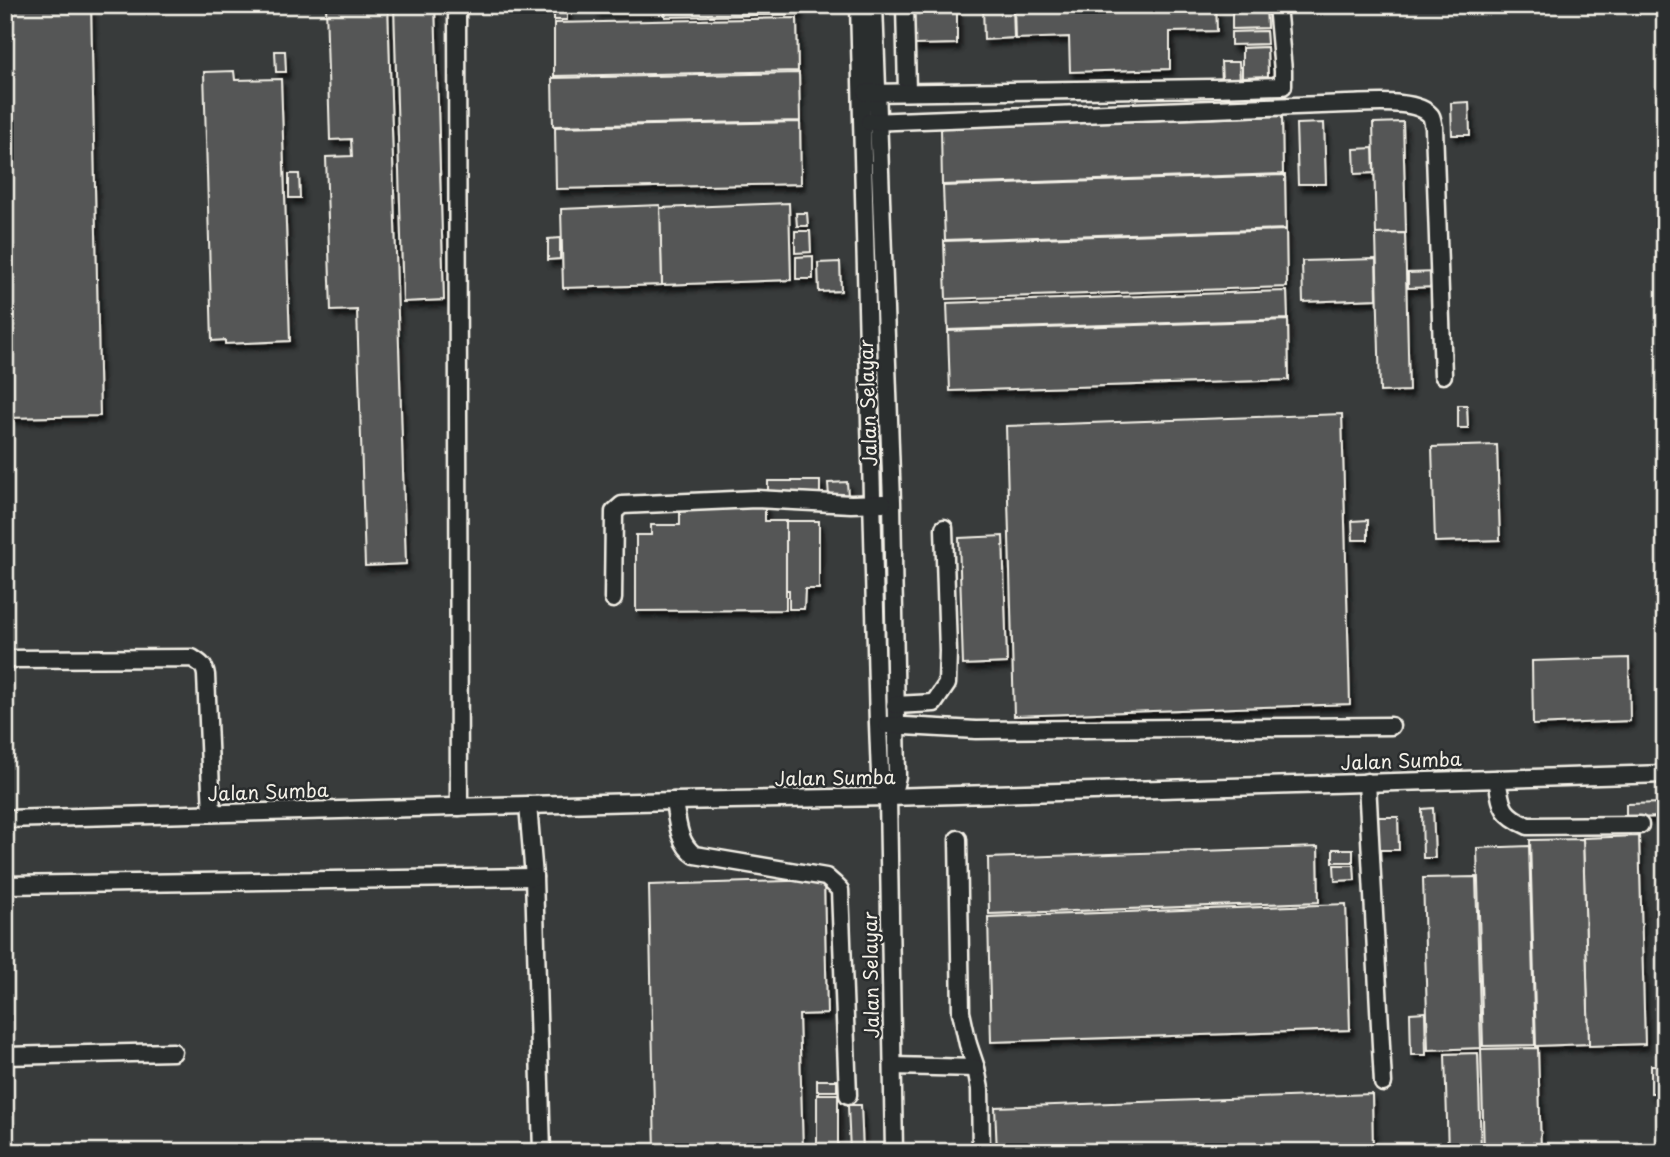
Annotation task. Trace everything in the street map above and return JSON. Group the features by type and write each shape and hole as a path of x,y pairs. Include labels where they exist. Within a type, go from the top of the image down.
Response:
{"street":[{"path":"457,5 459,807"},
{"path":"905,5 907,92"},
{"path":"869,93 1283,86 1277,5"},
{"name":"Jalan Selayar","path":"867,12 874,247 887,391 892,502 897,776 888,797"},
{"path":"870,122 1347,104 1409,104 1422,109 1431,116 1434,127 1443,375"},
{"name":"Jalan Selayar","path":"874,247 869,391 880,774 888,797 894,1152"},
{"path":"869,391 887,391"},
{"path":"613,599 614,512 622,505 756,499 851,504 892,502"},
{"path":"934,727 934,703 947,684 944,528"},
{"path":"5,659 192,658 201,664 206,675 212,813"},
{"path":"895,705 934,703"},
{"path":"878,724 976,730 1391,726"},
{"name":"Jalan Sumba","path":"5,819 1665,774"},
{"path":"1497,779 1503,808 1513,820 1528,826 1640,825"},
{"path":"1367,782 1383,1083"},
{"path":"674,801 681,836 688,850 695,855 825,877 840,890 848,1095"},
{"path":"528,805 534,877 542,1152"},
{"path":"958,839 961,1012 980,1089 981,1152"},
{"path":"5,885 534,877"},
{"path":"5,1056 173,1052"},
{"path":"892,1066 976,1068"}],"shaded area":[{"path":"5,5 1665,5 1665,1152 5,1152"}],"building":[{"path":"5,5 91,5 100,416 5,418"},
{"path":"326,5 388,5 406,564 365,566 357,310 331,311 326,157 352,156 351,139 330,140"},
{"path":"394,5 435,5 444,300 403,302"},
{"path":"596,5 664,5 664,10 596,11"},
{"path":"665,5 799,5 799,14 665,17"},
{"path":"913,5 957,5 957,44 914,45"},
{"path":"983,5 1013,5 1014,38 984,40"},
{"path":"1014,5 1216,5 1217,31 1170,32 1170,69 1070,72 1069,37 1015,39"},
{"path":"554,7 567,7 567,20 554,20"},
{"path":"1266,7 1267,28 1232,29 1232,8"},
{"path":"797,18 798,71 554,76 554,23"},
{"path":"1266,31 1267,44 1231,45 1231,32"},
{"path":"1267,47 1268,76 1242,77 1242,48"},
{"path":"275,51 285,51 286,72 276,72"},
{"path":"1221,62 1239,62 1240,81 1222,81"},
{"path":"234,71 235,80 281,79 290,341 225,344 225,340 212,341 204,72"},
{"path":"799,73 800,121 553,126 552,78"},
{"path":"1469,102 1470,135 1452,135 1451,103"},
{"path":"1282,116 1283,174 942,185 941,128"},
{"path":"800,122 801,184 556,189 555,127"},
{"path":"1403,122 1406,233 1376,234 1373,123"},
{"path":"1324,123 1326,184 1298,184 1296,124"},
{"path":"1373,148 1374,173 1355,174 1354,149"},
{"path":"289,174 299,174 300,198 289,198"},
{"path":"1285,175 1286,229 945,240 943,186"},
{"path":"789,203 791,280 662,285 660,208"},
{"path":"660,205 662,285 563,288 561,209"},
{"path":"796,213 807,213 808,226 797,226"},
{"path":"1286,230 1287,287 946,299 944,241"},
{"path":"795,231 810,231 811,252 795,253"},
{"path":"1405,233 1409,391 1380,392 1376,234"},
{"path":"560,238 560,259 548,260 548,239"},
{"path":"813,256 813,279 796,279 796,257"},
{"path":"1376,259 1377,299 1303,302 1302,261"},
{"path":"840,262 841,291 819,292 818,263"},
{"path":"1437,272 1437,287 1408,288 1408,273"},
{"path":"1287,291 1288,319 948,330 947,303"},
{"path":"1288,320 1289,380 950,391 948,331"},
{"path":"1458,405 1467,405 1468,428 1458,428"},
{"path":"1342,414 1350,704 1014,716 1006,426"},
{"path":"1497,445 1500,540 1435,542 1432,447"},
{"path":"768,481 820,481 820,493 768,493"},
{"path":"847,482 848,496 829,497 828,483"},
{"path":"680,505 765,505 765,521 786,521 786,610 636,611 636,535 651,535 651,525 680,525"},
{"path":"1368,520 1368,540 1353,540 1352,521"},
{"path":"786,521 819,521 819,589 805,589 804,609 789,609 789,590 786,590"},
{"path":"1003,536 1007,663 963,665 959,538"},
{"path":"1629,658 1630,721 1533,725 1532,661"},
{"path":"1665,803 1665,817 1626,818 1626,804"},
{"path":"1433,808 1435,858 1423,858 1422,809"},
{"path":"1377,817 1398,817 1399,850 1378,850"},
{"path":"1661,828 1662,846 1657,846 1656,829"},
{"path":"1639,836 1645,1044 1589,1046 1583,838"},
{"path":"1583,839 1589,1044 1536,1046 1530,840"},
{"path":"1529,846 1535,1045 1483,1046 1477,848"},
{"path":"1318,847 1319,902 989,914 988,858"},
{"path":"1333,849 1353,849 1353,862 1333,862"},
{"path":"1334,865 1354,865 1355,880 1335,881"},
{"path":"1476,877 1481,1048 1428,1050 1423,878"},
{"path":"824,880 827,1014 799,1015 803,1152 655,1152 649,885"},
{"path":"1346,904 1350,1030 991,1042 988,917"},
{"path":"1425,1012 1426,1055 1411,1055 1410,1013"},
{"path":"1538,1048 1541,1152 1484,1152 1481,1049"},
{"path":"1478,1053 1481,1152 1448,1152 1445,1054"},
{"path":"1658,1063 1665,1063 1665,1094 1659,1094"},
{"path":"1651,1065 1658,1065 1658,1093 1651,1093"},
{"path":"817,1080 837,1080 837,1091 817,1091"},
{"path":"817,1094 838,1094 838,1152 817,1152"},
{"path":"1372,1094 1373,1152 997,1152 995,1107"},
{"path":"848,1105 861,1105 863,1152 850,1152"}]}
